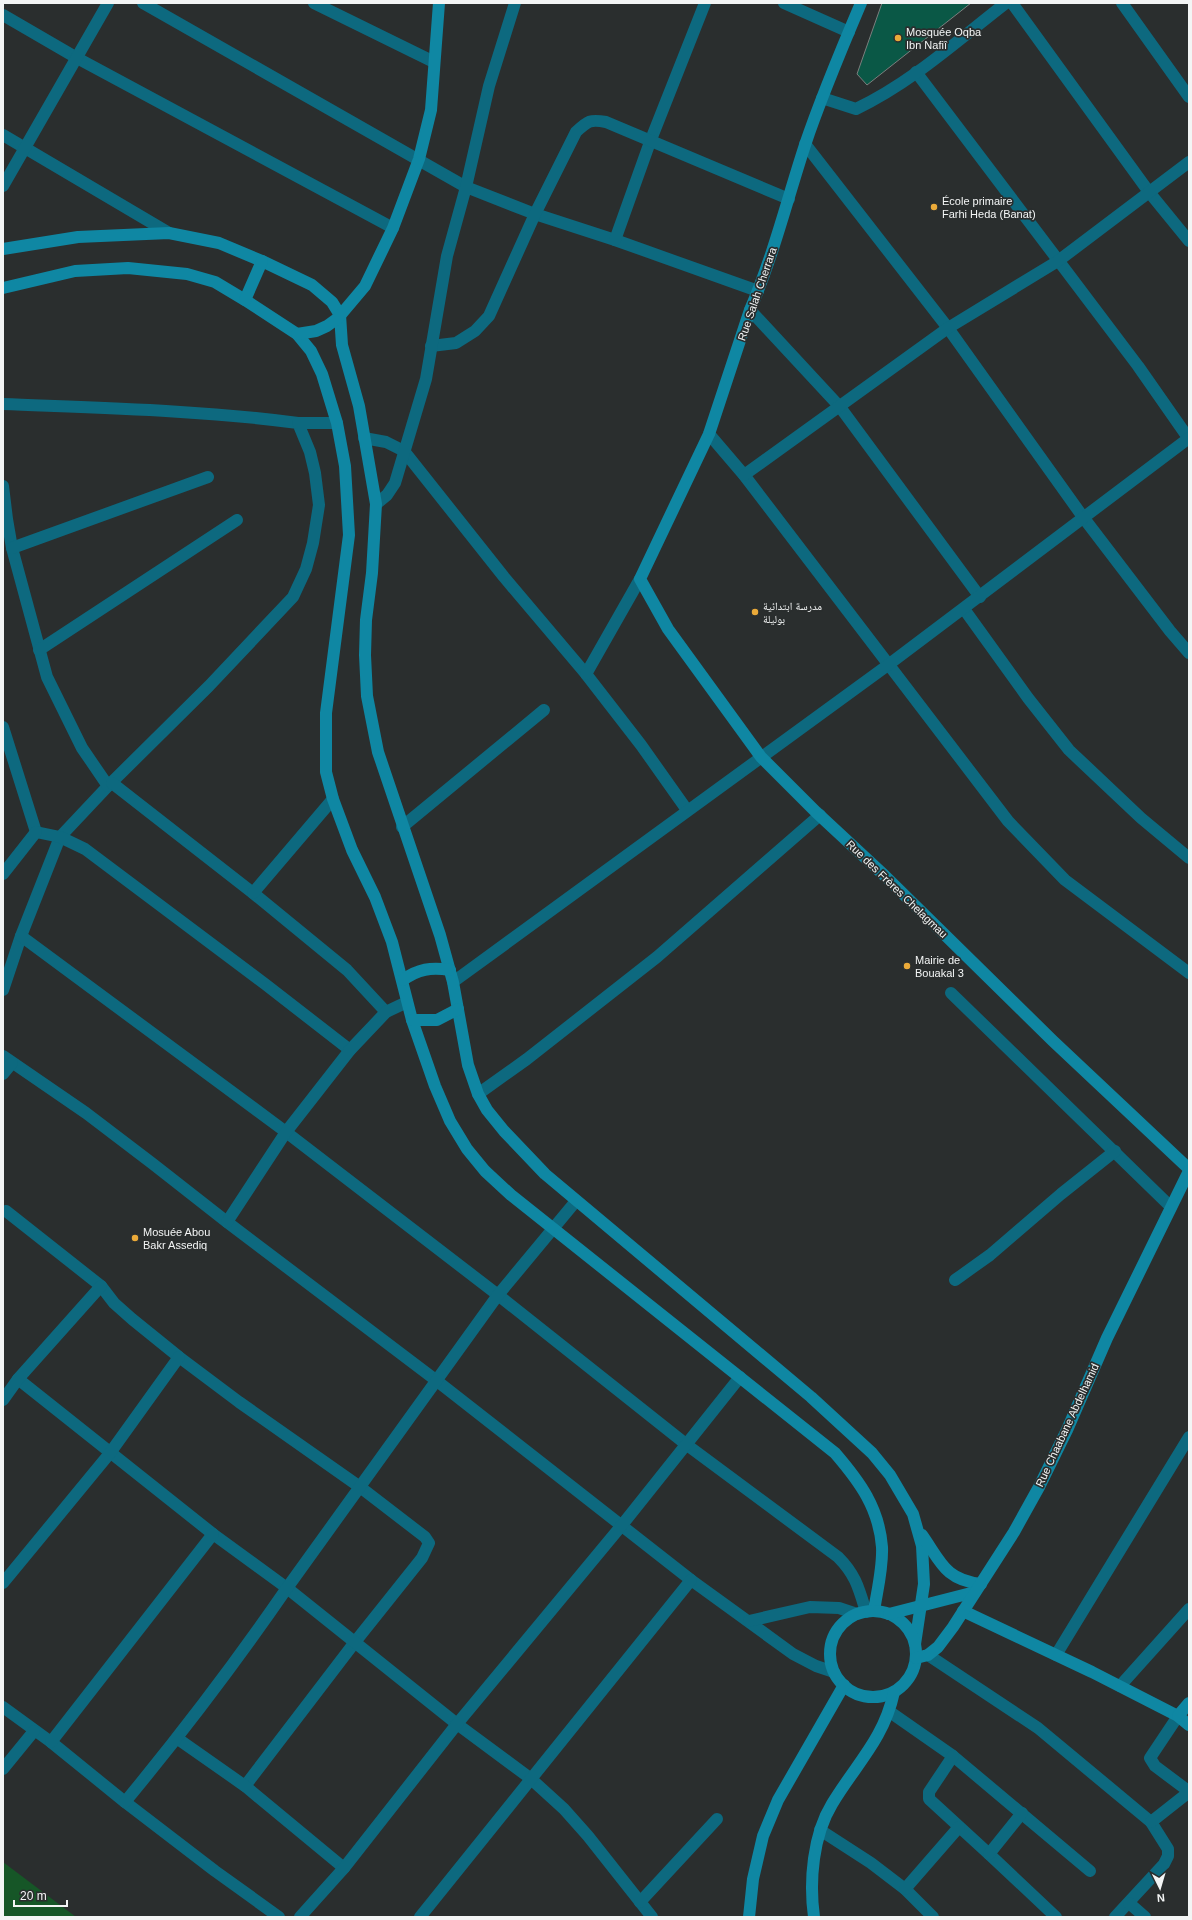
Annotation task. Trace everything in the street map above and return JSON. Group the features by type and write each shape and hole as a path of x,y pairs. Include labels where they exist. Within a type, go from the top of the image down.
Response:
{"main road":[{"path":"297,334 316,331 327,326 340,315 365,286 393,228 419,159 432,110 439,3"},
{"name":"Rue Salah Cherrara","path":"640,579 709,434 789,199 805,144 860,3"},
{"path":"3,249 78,237 169,233 219,243 262,261 312,285 332,302 340,315 342,345 359,406 376,504 372,573 366,620 365,655 367,696 378,752 402,827 440,935 450,970 468,1065 478,1094 487,1110 504,1131 545,1174 811,1397 872,1453 890,1474 913,1514 918,1530 924,1563 922,1605 915,1644 916,1658 913,1672 905,1683 894,1692 877,1697 859,1695 844,1685 834,1672 830,1656 833,1638 843,1624 866,1612 889,1614 922,1605 978,1588"},
{"path":"245,300 262,261"},
{"path":"3,288 75,271 128,268 187,274 215,282 245,300 297,334 311,351 322,374 337,423 345,466 349,535 326,713 326,772 333,800 352,850 375,897 392,942 403,980 412,1020 435,1086 450,1121 467,1149 485,1171 511,1195 835,1453 858,1479 876,1515 882,1548 866,1612"},
{"name":"Rue des Frères Chelagmau","path":"640,579 668,629 761,757 1053,1041 1189,1170"},
{"path":"403,980 424,969 437,968 450,970"},
{"path":"412,1020 437,1020 458,1009"},
{"name":"Rue Chaabane Abdelhamid","path":"928,1655 938,1647 963,1611 1014,1532 1039,1487 1067,1430 1107,1338 1189,1170"},
{"path":"918,1530 950,1574 978,1588"},
{"path":"963,1611 1120,1686 1178,1716 1189,1725"},
{"path":"889,1614 901,1621 910,1631 915,1644"},
{"path":"916,1658 928,1655"},
{"path":"749,1917 753,1879 766,1829 778,1800 844,1685"},
{"path":"814,1917 812,1901 813,1869 820,1830 831,1805 881,1731 890,1712 894,1692"},
{"path":"1178,1716 1189,1703"}],"street":[{"path":"3,186 108,3"},
{"path":"143,3 466,187 535,214 615,240 758,291"},
{"path":"314,3 434,62"},
{"path":"376,504 387,495 395,483 426,379 447,256 466,187 489,86 515,3"},
{"path":"615,240 650,142 705,3"},
{"path":"784,3 849,32"},
{"path":"822,98 856,109 882,96 1006,3"},
{"path":"1012,3 1149,192 1189,241"},
{"path":"1122,3 1189,97"},
{"path":"3,15 77,58 393,228"},
{"path":"453,982 543,918 687,810 964,609 1083,517 1189,439 1138,366 916,72"},
{"path":"431,346 456,343 475,331 489,316 535,214 576,132 584,124 593,120 606,122 650,142 789,199"},
{"path":"3,135 169,233"},
{"path":"805,144 948,328 1083,517 1170,631 1189,653"},
{"path":"744,475 948,328 1058,260 1189,162"},
{"path":"750,310 840,407 980,597"},
{"path":"3,404 183,411 238,415 298,424 337,423"},
{"path":"3,990 21,936 60,837 209,686 293,597 306,570 313,543 319,505 315,473 310,452 298,424"},
{"path":"709,434 744,475 996,807 1037,854 1065,880 1189,973"},
{"path":"364,438 386,442 404,452 504,577 586,674 641,745 687,810"},
{"path":"12,548 208,477"},
{"path":"3,486 12,548 46,677 72,730 94,766 110,785 253,893 347,970 386,1012"},
{"path":"39,650 237,520"},
{"path":"586,674 640,579"},
{"path":"964,609 1028,698 1069,750 1141,818 1189,858"},
{"path":"402,827 544,710"},
{"path":"3,727 36,832"},
{"path":"253,893 333,800"},
{"path":"478,1094 527,1059 657,957 820,815"},
{"path":"36,832 60,837 85,849 265,984 350,1050"},
{"path":"3,874 36,832"},
{"path":"21,936 286,1132 498,1295 687,1445 838,1557 850,1570 858,1583 866,1612 825,1606 810,1607 749,1621"},
{"path":"951,993 1171,1207"},
{"path":"227,1222 286,1132 350,1050 386,1012 407,1002"},
{"path":"3,1074 8,1060 86,1113 437,1381 691,1580 793,1654 816,1666 834,1672"},
{"path":"955,1280 990,1255 1060,1194 1115,1151"},
{"path":"125,1802 178,1739 254,1636 498,1295 576,1201"},
{"path":"6,1211 101,1286 114,1303 179,1358 360,1487 425,1537 429,1543 422,1558 355,1642 246,1786"},
{"path":"3,1400 18,1379 101,1286"},
{"path":"3,1583 110,1453 179,1358"},
{"path":"300,1917 344,1868 457,1724 622,1525 740,1377"},
{"path":"18,1379 213,1534 287,1588 457,1724 530,1778 564,1808 652,1917"},
{"path":"1056,1655 1189,1437"},
{"path":"51,1742 213,1534"},
{"path":"420,1917 490,1832 530,1778 645,1639 691,1580"},
{"path":"1120,1686 1189,1609"},
{"path":"928,1655 1038,1728 1151,1822 1168,1849 1168,1856 1164,1864 1115,1917"},
{"path":"3,1707 51,1742 125,1802 215,1871 279,1917"},
{"path":"890,1712 953,1756 1090,1871"},
{"path":"1151,1822 1186,1794 1186,1790 1155,1766 1150,1758 1178,1716"},
{"path":"3,1769 34,1731"},
{"path":"178,1739 246,1786 344,1868"},
{"path":"953,1756 929,1792 928,1797 934,1806 989,1854 1056,1917"},
{"path":"989,1854 1022,1813"},
{"path":"640,1902 717,1819"},
{"path":"905,1889 959,1827"},
{"path":"820,1830 871,1863 905,1889 933,1917"},
{"path":"1129,1903 1145,1917"}],"green space":[{"path":"3,1862 76,1917 3,1917"}],"building":[{"name":"Mosquée Oqba Ibn Nafiî","path":"882,3 971,3 867,85 857,74"}],"place":[{"name":"Mosquée Oqba Ibn Nafiî","path":"898,38"},
{"name":"École primaire Farhi Heda (Banat)","path":"934,207"},
{"name":"مدرسة ابتدائية بوليلة","path":"755,612"},
{"name":"Mairie de Bouakal 3","path":"907,966"},
{"name":"Mosuée Abou Bakr Assediq","path":"135,1238"}]}
